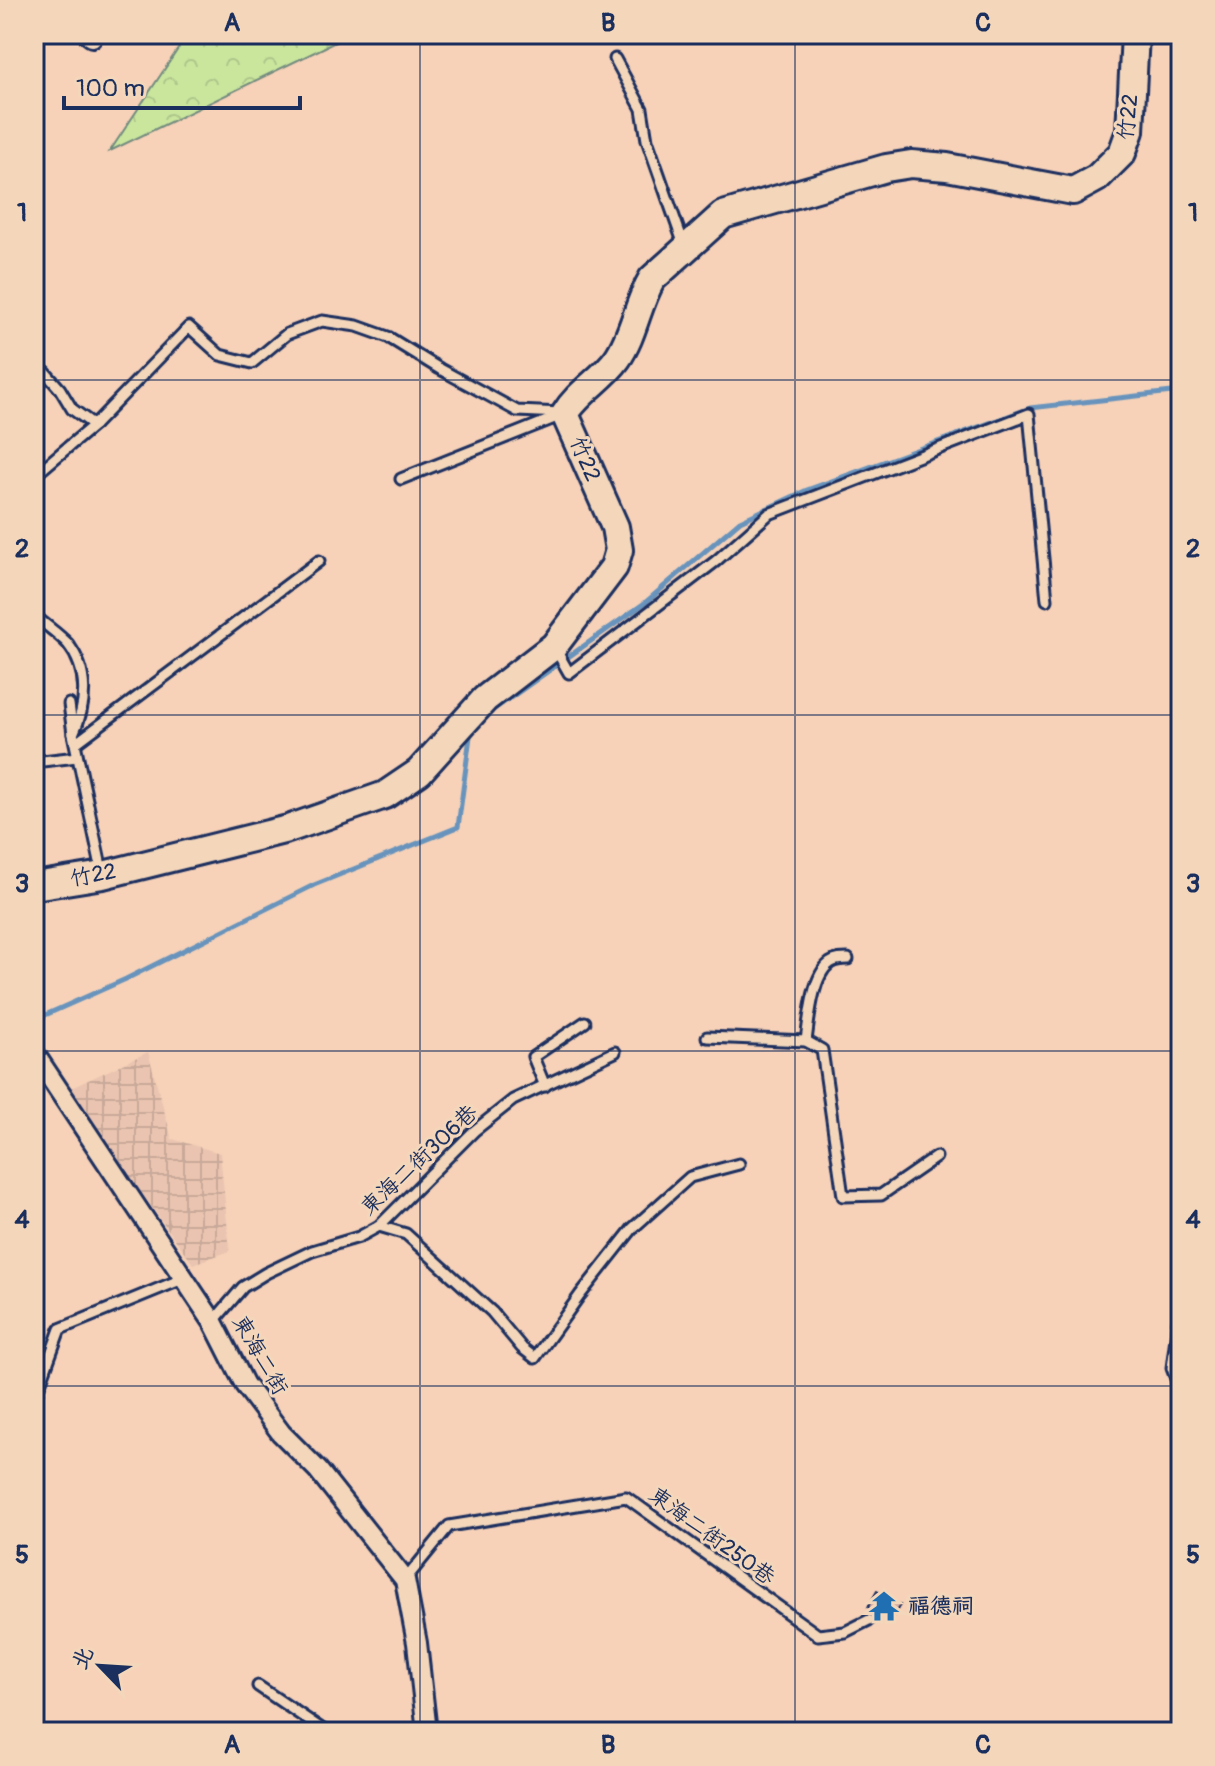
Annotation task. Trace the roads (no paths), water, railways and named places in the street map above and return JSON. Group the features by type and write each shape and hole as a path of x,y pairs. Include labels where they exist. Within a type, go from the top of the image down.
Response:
{"street":[{"name":"竹22","path":"34,886 103,875 288,829 385,795 419,772 485,699 554,646 614,567 619,550 615,527 565,414 572,402 615,362 625,346 644,292 652,279 723,215 886,168 911,164 947,167 1073,191 1097,178 1122,153 1130,131 1135,34"},
{"name":"東海二街","path":"34,1053 213,1322 245,1385 281,1433 318,1470 405,1580 417,1643 427,1732"}],"lane":[{"path":"615,59 642,109 647,140 685,248"},
{"path":"34,476 94,425 189,327 220,355 252,363 287,334 322,321 357,326 388,337 517,411 565,414"},
{"path":"34,383 45,372 72,409 94,425"},
{"path":"401,479 565,414"},
{"path":"554,646 569,673 716,561 769,514 1029,414 1047,600"},
{"path":"75,738 319,561"},
{"path":"34,615 68,644 84,673 82,715 75,738"},
{"path":"69,704 77,757 103,875"},
{"path":"34,762 77,757"},
{"path":"806,1041 812,1000 824,968 833,960 848,959"},
{"path":"545,1086 533,1057 585,1022"},
{"path":"707,1037 806,1041 822,1050 843,1196 881,1195 936,1157"},
{"name":"東海二街306巷","path":"213,1322 243,1287 266,1273 312,1251 359,1237 379,1226 474,1131 513,1100 615,1052"},
{"path":"379,1226 406,1234 492,1312 522,1348 535,1358 633,1228 690,1177 739,1164"},
{"path":"36,1395 60,1329 185,1278"},
{"path":"1181,1299 1172,1368 1181,1392"},
{"name":"東海二街250巷","path":"405,1580 449,1526 626,1497 818,1635 845,1632 869,1620"},
{"path":"258,1686 326,1732"}],"waterway":[{"path":"486,715 646,602 740,521 807,490 1030,408 1181,391"},
{"path":"34,1020 126,979 314,885 458,827 471,729"}],"place":[{"name":"福德祠","path":"884,1606"}]}
